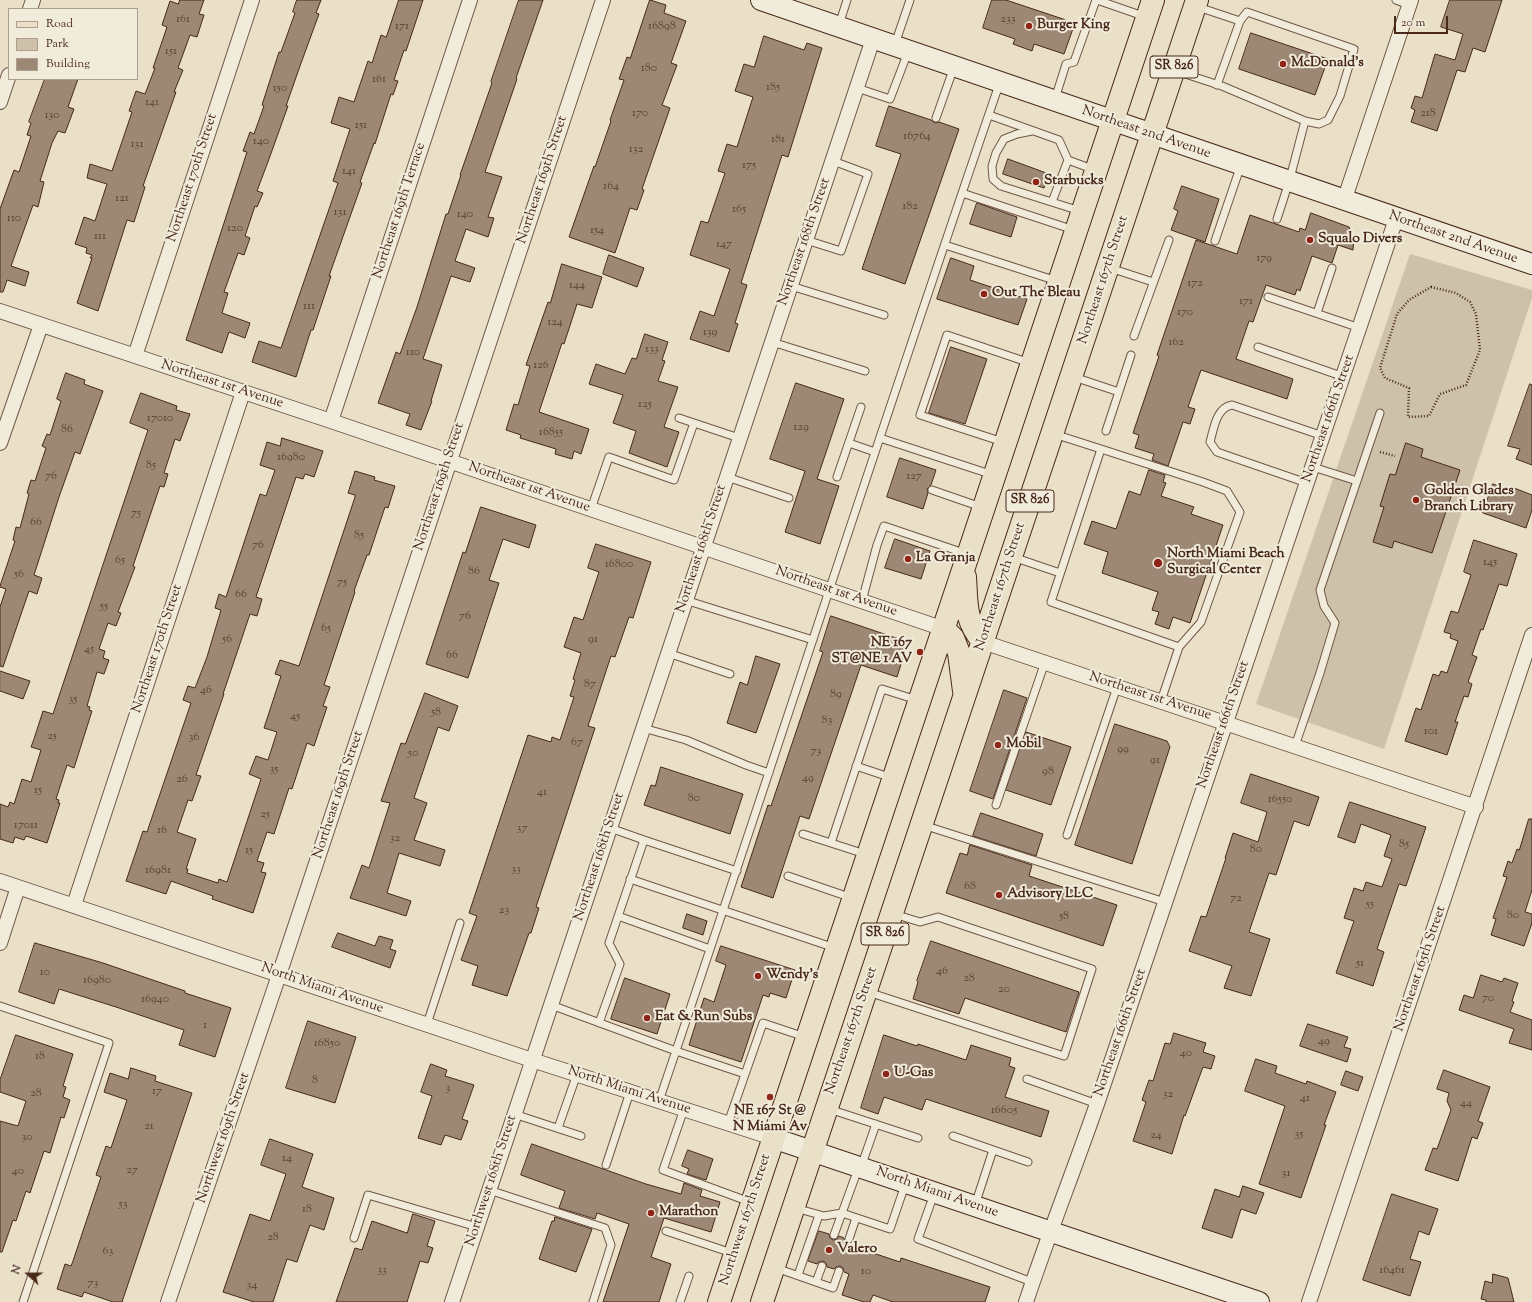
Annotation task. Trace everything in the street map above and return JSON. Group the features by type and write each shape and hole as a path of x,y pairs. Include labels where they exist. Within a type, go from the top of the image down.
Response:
{"main road":[{"name":"Northeast 167th Street","path":"812,1151 1196,3"},
{"name":"SR 826","path":"773,1138 1151,9"},
{"path":"967,560 968,616 974,631 983,642"},
{"path":"944,629 953,638 959,653 965,695"},
{"name":"Northwest 167th Street","path":"719,1302 773,1138"},
{"name":"SR 826","path":"762,1302 812,1151"}],"street":[{"name":"Northeast 170th Street","path":"135,356 252,0"},
{"name":"Northeast 169th Terrace","path":"331,421 470,0"},
{"name":"Northeast 169th Street","path":"279,975 603,0"},
{"name":"Northeast 2nd Avenue","path":"761,0 1396,219 1532,264"},
{"path":"1344,201 1410,2"},
{"name":"Northeast 168th Street","path":"532,1060 873,39"},
{"path":"0,102 8,78"},
{"name":"Northeast 166th Street","path":"1026,1302 1097,1104 1225,722 1344,377 1396,219"},
{"name":"Northeast 1st Avenue","path":"0,311 331,421 944,629"},
{"path":"0,443 41,325"},
{"name":"Northeast 170th Street","path":"74,905 243,392"},
{"name":"Northeast 165th Street","path":"1309,1302 1476,807 1532,634"},
{"name":"Northeast 1st Avenue","path":"983,642 1476,807"},
{"name":"North Miami Avenue","path":"0,881 532,1060 812,1151 1259,1302"},
{"path":"0,943 18,887"},
{"name":"Northwest 169th Street","path":"168,1302 279,975"},
{"name":"Northwest 168th Street","path":"452,1302 532,1060"}],"lane":[{"path":"838,27 848,0"},
{"path":"857,88 890,99 910,0"},
{"path":"1055,101 1066,64 1074,62 1096,0 1151,9"},
{"path":"1396,0 1410,2"},
{"path":"1196,3 1240,21"},
{"path":"1174,70 1217,85 1305,121 1319,124 1328,120 1340,96 1354,49 1246,12 1240,21 1217,85"},
{"path":"936,118 954,67"},
{"path":"659,1101 1000,82"},
{"path":"989,115 1059,140 1068,160 1097,171"},
{"path":"1277,219 1289,182 1305,121"},
{"path":"1032,131 1017,134 1004,139 996,153 992,166 993,179 1001,186 1052,202 1080,222"},
{"path":"1052,202 1068,160"},
{"path":"806,240 841,251 868,174 832,161"},
{"path":"1215,241 1241,165"},
{"path":"962,193 1026,214 1080,222"},
{"path":"1134,336 1169,240"},
{"path":"945,245 1060,282"},
{"path":"1108,268 1153,282"},
{"path":"1317,314 1332,268"},
{"path":"791,286 884,315"},
{"path":"1268,297 1360,328"},
{"path":"1006,443 920,415 947,335 1032,364"},
{"path":"772,342 865,371"},
{"path":"1258,347 1344,377"},
{"path":"1106,431 1131,356"},
{"path":"1071,376 1119,392"},
{"path":"1307,483 1217,452 1210,442 1219,411 1226,406 1232,405 1323,436"},
{"path":"837,477 861,407"},
{"path":"1294,746 1320,673 1335,623 1324,606 1320,590 1380,413"},
{"path":"679,418 739,438"},
{"path":"591,509 609,457 674,480 694,423"},
{"path":"1052,433 1227,491 1240,512 1201,622 1179,647 1161,701"},
{"path":"880,438 995,476"},
{"path":"849,443 875,452"},
{"path":"1101,450 1051,602 1179,647"},
{"path":"1313,467 1357,481"},
{"path":"727,477 789,498"},
{"path":"932,490 984,508"},
{"path":"862,601 877,545 884,526 967,560"},
{"path":"1011,556 1060,573"},
{"path":"685,600 813,640"},
{"path":"668,653 730,674"},
{"path":"996,805 1045,662"},
{"path":"1067,835 1117,686"},
{"path":"831,843 882,689 920,701"},
{"path":"643,728 686,740 769,773"},
{"path":"856,766 894,779"},
{"path":"921,825 1165,902"},
{"path":"610,828 737,871"},
{"path":"803,834 868,855"},
{"path":"599,1023 620,964 609,943 644,840"},
{"path":"788,876 854,898"},
{"path":"630,879 837,948"},
{"path":"866,991 1064,1056 1092,969 938,917 920,922 892,913"},
{"path":"618,916 710,948"},
{"path":"427,1024 460,923"},
{"path":"551,1005 676,1051 745,1074"},
{"path":"0,1006 109,1044 23,1302"},
{"path":"728,1123 762,1023 807,1037"},
{"path":"558,1128 577,1074"},
{"path":"1027,1080 1097,1104"},
{"path":"606,1165 630,1092"},
{"path":"826,1108 918,1138"},
{"path":"684,1109 663,1170 752,1203"},
{"path":"514,1114 581,1136"},
{"path":"834,1235 876,1124"},
{"path":"953,1136 1028,1162"},
{"path":"974,1206 993,1150"},
{"path":"793,1208 824,1216 842,1213 890,1229 906,1183"},
{"path":"489,1190 605,1228 611,1245 593,1302"},
{"path":"934,1192 918,1239 1032,1282"},
{"path":"354,1238 368,1195 477,1227"},
{"path":"798,1275 819,1215"},
{"path":"849,1240 856,1218"},
{"path":"666,1231 735,1254"},
{"path":"816,1282 822,1266"},
{"path":"774,1267 833,1288 839,1271"},
{"path":"680,1302 689,1276"}],"path":[{"path":"1431,287 1456,293 1470,302 1476,314 1480,350 1466,385 1440,394 1429,416 1408,417 1409,388 1385,378 1380,368 1397,314 1409,300 1431,287"}],"green space":[{"path":"1410,254 1532,290 1532,298 1384,749 1256,704"}],"building":[{"path":"180,0 204,0 199,14 204,15 197,37 190,35 178,68 183,70 174,92 176,92 143,186 145,187 134,222 127,220 98,311 77,303 92,255 86,253 87,248 75,244 84,217 95,221 107,184 87,178 90,164 112,171 132,112 129,111 136,91 145,94 155,68 153,68 167,27 162,25 170,1 178,4"},
{"path":"297,0 321,0 316,13 319,14 257,191 263,193 257,207 255,206 245,236 250,238 244,255 238,253 224,292 228,293 222,313 250,323 245,338 229,332 222,353 186,340 247,152 243,151 250,132 254,134 264,106 262,105 279,52 281,52 295,13 293,12"},
{"path":"399,0 423,0 406,51 404,50 394,80 398,81 393,95 391,94 375,144 374,143 360,182 362,183 329,276 331,276 313,330 311,330 296,377 252,362 259,341 281,348 338,183 333,181 350,129 331,123 339,97 354,102 368,61 372,63 381,35 386,37"},
{"path":"519,0 543,0 485,172 502,177 488,217 494,218 488,237 466,229 455,261 475,268 470,282 451,276 423,359 442,365 432,401 421,430 406,425 410,414 378,403 396,352 400,354 417,307 446,214 448,214"},
{"path":"650,0 666,5 664,13 686,21 671,63 677,65 662,105 670,108 642,189 644,190 637,210 630,208 615,253 569,237 594,166 595,167 624,80 619,79 627,57 630,58"},
{"name":"Burger King","path":"992,0 1006,0 1075,23 1064,54 1034,44 1032,51 1013,44 1015,39 983,28"},
{"path":"1450,0 1502,0 1485,52 1473,48 1465,72 1457,70 1437,131 1411,122 1415,110 1411,108 1415,96 1422,98 1435,54 1455,60 1463,34 1441,27"},
{"name":"McDonald's","path":"1251,33 1328,59 1315,95 1239,69"},
{"path":"764,36 804,50 807,43 822,48 788,157 782,155 741,283 747,285 735,323 738,324 729,352 690,339 700,311 714,316 730,269 690,255 701,221 708,223 725,173 718,171 727,144 737,147 753,97 735,91 744,64 754,67"},
{"path":"45,80 78,80 68,107 74,109 65,133 58,131 52,143 40,181 44,182 38,207 33,205 11,266 29,272 25,286 7,280 3,292 0,292 0,209 14,170 19,172 31,136 27,135 31,123 29,122"},
{"path":"889,106 931,120 935,123 939,122 959,129 905,284 862,269 901,154 876,146"},
{"path":"1008,159 1049,174 1044,188 1003,174"},
{"path":"1182,186 1219,199 1205,242 1171,230 1178,211 1174,209"},
{"path":"977,203 1017,217 1011,237 970,224"},
{"path":"1311,213 1349,227 1354,238 1353,250 1338,245 1332,263 1312,256 1300,291 1297,289 1295,295 1266,285 1253,322 1249,321 1236,359 1293,379 1287,399 1201,370 1188,407 1195,409 1190,424 1183,422 1168,466 1152,460 1154,454 1135,448 1139,435 1133,433 1159,356 1157,355 1196,240 1237,254 1250,215 1299,232 1300,228 1305,230"},
{"path":"609,255 644,268 637,287 603,274"},
{"path":"951,258 974,266 970,280 1027,299 1018,325 937,299"},
{"path":"562,264 602,277 592,308 577,304 564,344 562,343 539,412 589,429 581,454 574,451 572,459 555,454 556,449 520,438 521,435 506,430 514,404 518,405 530,366 526,365 548,302 550,303"},
{"path":"645,334 668,342 662,360 665,361 658,381 678,387 664,427 679,432 667,467 629,453 636,431 613,423 623,395 589,384 596,364 625,374 632,358 636,359"},
{"path":"951,347 987,359 965,424 929,413"},
{"path":"66,373 85,380 84,384 103,391 80,454 75,452 59,497 34,575 42,578 37,594 29,591 3,667 0,666 0,607 6,589 0,586 15,541 13,540 16,527 20,528 31,480 35,481 46,448 42,446 47,434 50,435 61,401 57,399"},
{"path":"796,383 844,399 817,479 839,486 820,544 785,532 805,471 770,459"},
{"path":"1530,384 1532,385 1532,465 1516,459 1520,449 1508,446"},
{"path":"141,393 177,406 176,410 190,414 180,441 175,439 164,473 168,474 164,487 160,486 133,566 135,567 118,612 121,613 116,626 108,623 99,649 105,651 103,658 109,660 104,674 97,672 87,706 90,707 89,710 92,711 74,768 67,765 56,799 59,800 58,803 60,803 47,843 26,836 24,840 15,837 13,843 0,839 0,804 8,807 10,802 14,804 22,779 31,782 41,750 31,747 43,711 53,714 148,430 130,423"},
{"path":"282,438 323,451 314,477 305,474 303,479 296,477 256,597 262,599 257,616 250,614 196,775 201,776 192,801 188,800 177,832 196,839 186,869 188,869 187,873 218,883 219,879 227,882 261,779 249,774 256,756 268,760 277,732 264,728 281,676 275,674 280,660 299,666 355,497 355,495 348,493 355,471 375,477 374,480 395,486 388,508 385,507 369,555 367,555 354,591 355,592 324,685 330,687 323,706 327,707 314,746 307,743 292,789 289,788 274,834 267,832 257,861 264,863 261,872 266,873 253,913 212,899 213,896 171,881 166,894 126,881 143,831 147,832 191,703 183,700 188,686 195,688 207,657 221,610 215,608 219,594 226,597 260,494 266,496 275,470 260,465 267,442 280,446"},
{"name":"Golden Glades Branch Library","path":"1406,443 1423,449 1421,457 1460,470 1432,553 1394,541 1392,548 1373,542 1384,507 1380,506 1390,474 1395,475"},
{"path":"900,458 936,470 931,485 927,489 928,493 923,509 887,497"},
{"name":"North Miami Beach Surgical Center","path":"1149,470 1165,475 1163,482 1166,483 1161,496 1194,507 1191,514 1223,525 1190,623 1173,617 1169,629 1155,624 1159,612 1152,610 1158,592 1102,573 1108,552 1084,544 1092,521 1116,529 1129,491 1140,495"},
{"path":"1493,484 1513,491 1514,488 1532,495 1532,510 1526,528 1483,513"},
{"path":"481,507 536,525 529,548 503,539 489,580 499,583 468,678 426,664 463,552 465,553"},
{"name":"La Granja","path":"895,539 930,551 921,579 885,568"},
{"path":"1474,540 1517,554 1507,586 1499,584 1483,630 1481,629 1472,655 1477,657 1468,682 1472,684 1468,697 1464,696 1455,722 1458,722 1447,755 1405,741 1416,708 1421,710 1433,674 1439,676 1441,671 1447,673 1458,641 1450,638 1451,634 1444,632 1451,611 1458,613 1471,575 1464,572"},
{"path":"596,544 651,562 633,618 629,617 615,657 611,656 588,726 595,728 536,907 539,908 531,933 529,933 507,996 472,985 478,966 461,960 477,916 469,913 528,735 551,742 552,737 560,740 574,697 570,696 575,680 573,679 581,653 564,647 574,617 583,620 599,572 588,568"},
{"path":"831,616 908,642 897,677 861,665 809,819 800,816 773,898 741,887 768,805 771,806 823,652 820,651"},
{"path":"756,656 780,664 756,733 727,723 740,682 747,685"},
{"path":"0,671 30,681 23,699 0,691"},
{"name":"Mobil","path":"1004,690 1027,698 993,799 970,791"},
{"path":"425,693 458,706 449,731 438,727 414,798 427,803 414,840 445,850 440,866 399,853 387,893 411,901 406,916 350,898 362,865 369,868 390,803 381,801 401,743 405,744"},
{"path":"1115,724 1167,741 1170,747 1132,864 1075,845"},
{"path":"1026,732 1071,747 1051,805 1006,790"},
{"path":"661,767 743,794 730,834 644,805 651,785 655,786"},
{"path":"1251,774 1319,797 1309,826 1294,821 1276,875 1269,873 1249,932 1270,939 1251,996 1224,988 1232,966 1189,951 1201,916 1206,917 1233,833 1258,842 1267,812 1241,803"},
{"path":"1350,802 1426,827 1406,886 1399,884 1377,949 1384,952 1373,986 1336,973 1354,921 1344,918 1354,888 1363,891 1366,882 1382,887 1392,859 1384,856 1391,835 1361,824 1355,843 1338,837"},
{"path":"981,813 1043,834 1036,856 973,836"},
{"path":"1529,819 1532,819 1532,890 1525,912 1532,914 1532,923 1524,946 1491,935 1496,919 1493,918 1507,877 1503,876 1508,861 1512,863 1517,849 1519,850"},
{"path":"970,845 1032,865 1029,876 1117,905 1103,946 946,893 960,853 967,855"},
{"path":"687,914 707,921 703,935 683,928"},
{"path":"338,933 375,946 379,936 393,940 390,949 396,951 390,968 332,947"},
{"path":"931,941 1079,992 1066,1032 965,998 959,1014 913,999 917,981"},
{"path":"35,943 103,963 231,1008 215,1057 179,1045 184,1030 116,1007 59,989 54,1004 19,992"},
{"path":"721,946 795,970 786,998 770,993 769,997 763,995 741,1062 689,1045 704,998 714,1002 726,965 716,961"},
{"path":"1481,975 1502,982 1504,978 1518,983 1510,1012 1532,1020 1532,1050 1509,1043 1514,1029 1459,1010 1464,995 1473,998"},
{"path":"625,978 670,994 657,1034 611,1019"},
{"path":"308,1021 356,1037 335,1103 286,1088"},
{"path":"1308,1024 1348,1037 1344,1047 1351,1049 1347,1062 1300,1046"},
{"path":"1174,1033 1206,1043 1203,1052 1215,1056 1211,1069 1203,1067 1185,1116 1184,1115 1172,1154 1133,1141 1146,1102 1142,1100 1149,1080 1153,1081 1165,1043 1170,1044"},
{"path":"16,1035 73,1054 63,1086 66,1087 63,1097 70,1100 64,1118 61,1117 50,1153 44,1151 30,1193 26,1191 16,1221 13,1220 2,1252 0,1252 0,1121 18,1126 26,1101 0,1092 0,1080"},
{"path":"884,1035 917,1046 918,1044 966,1060 971,1045 1011,1058 1009,1066 1015,1068 1005,1097 1049,1111 1041,1137 926,1099 922,1110 884,1097 878,1114 861,1108"},
{"path":"1256,1059 1277,1066 1275,1073 1306,1084 1307,1081 1336,1092 1301,1198 1259,1184 1285,1106 1245,1091"},
{"path":"431,1064 447,1070 445,1076 474,1085 462,1119 468,1121 461,1140 445,1135 441,1145 418,1138 432,1096 421,1092"},
{"path":"131,1068 156,1076 155,1081 192,1093 122,1302 113,1302 84,1292 82,1297 57,1289 65,1264 71,1266 73,1261 101,1177 96,1175 106,1146 111,1148 127,1100 104,1092 110,1073 128,1079"},
{"path":"1444,1070 1490,1087 1478,1121 1483,1123 1477,1139 1472,1137 1458,1181 1425,1170 1433,1148 1437,1149 1451,1110 1447,1101 1449,1093 1437,1089"},
{"path":"1346,1071 1363,1077 1358,1091 1341,1085"},
{"path":"270,1139 313,1154 302,1187 334,1198 324,1230 310,1225 297,1262 287,1259 273,1302 254,1302 223,1292 250,1214 270,1221 286,1174 261,1165"},
{"path":"532,1144 646,1184 681,1194 684,1183 702,1190 700,1196 720,1202 711,1232 664,1218 651,1257 671,1264 659,1302 603,1302 629,1224 597,1213 595,1219 559,1208 565,1191 521,1175"},
{"path":"688,1150 713,1159 706,1180 687,1174 689,1169 682,1166"},
{"path":"1243,1186 1264,1193 1256,1214 1241,1209 1232,1238 1202,1228 1215,1189 1239,1197"},
{"path":"1392,1194 1438,1209 1429,1235 1419,1231 1410,1259 1421,1262 1410,1296 1363,1280"},
{"path":"413,1214 435,1221 427,1246 433,1248 428,1263 420,1261 407,1302 336,1302 355,1248 362,1250 372,1221 407,1233"},
{"path":"555,1217 592,1229 576,1272 539,1259 552,1221 554,1221"},
{"path":"819,1231 829,1234 830,1238 833,1240 837,1239 839,1236 844,1238 845,1242 850,1244 849,1245 900,1262 901,1258 990,1287 985,1302 893,1302 873,1295 870,1302 864,1302 842,1295 849,1274 844,1272 843,1268 840,1266 834,1269 827,1267 826,1263 823,1261 817,1264 808,1261"},
{"path":"1493,1274 1508,1278 1514,1302 1486,1302 1486,1300 1481,1299 1485,1281 1492,1283"}],"place":[{"name":"Burger King","path":"1029,26"},
{"name":"McDonald's","path":"1283,64"},
{"name":"Starbucks","path":"1036,182"},
{"name":"Squalo Divers","path":"1310,240"},
{"name":"Out The Bleau","path":"984,294"},
{"name":"Golden Glades Branch Library","path":"1416,500"},
{"name":"La Granja","path":"908,559"},
{"name":"North Miami Beach Surgical Center","path":"1158,563"},
{"name":"NE 167 ST@NE 1 AV","path":"920,652"},
{"name":"Mobil","path":"998,745"},
{"name":"Advisory LLC","path":"999,895"},
{"name":"Wendy's","path":"758,976"},
{"name":"Eat & Run Subs","path":"647,1018"},
{"name":"U-Gas","path":"886,1074"},
{"name":"NE 167 St @ N Miami Av","path":"770,1097"},
{"name":"Marathon","path":"651,1213"},
{"name":"Valero","path":"829,1250"}]}
